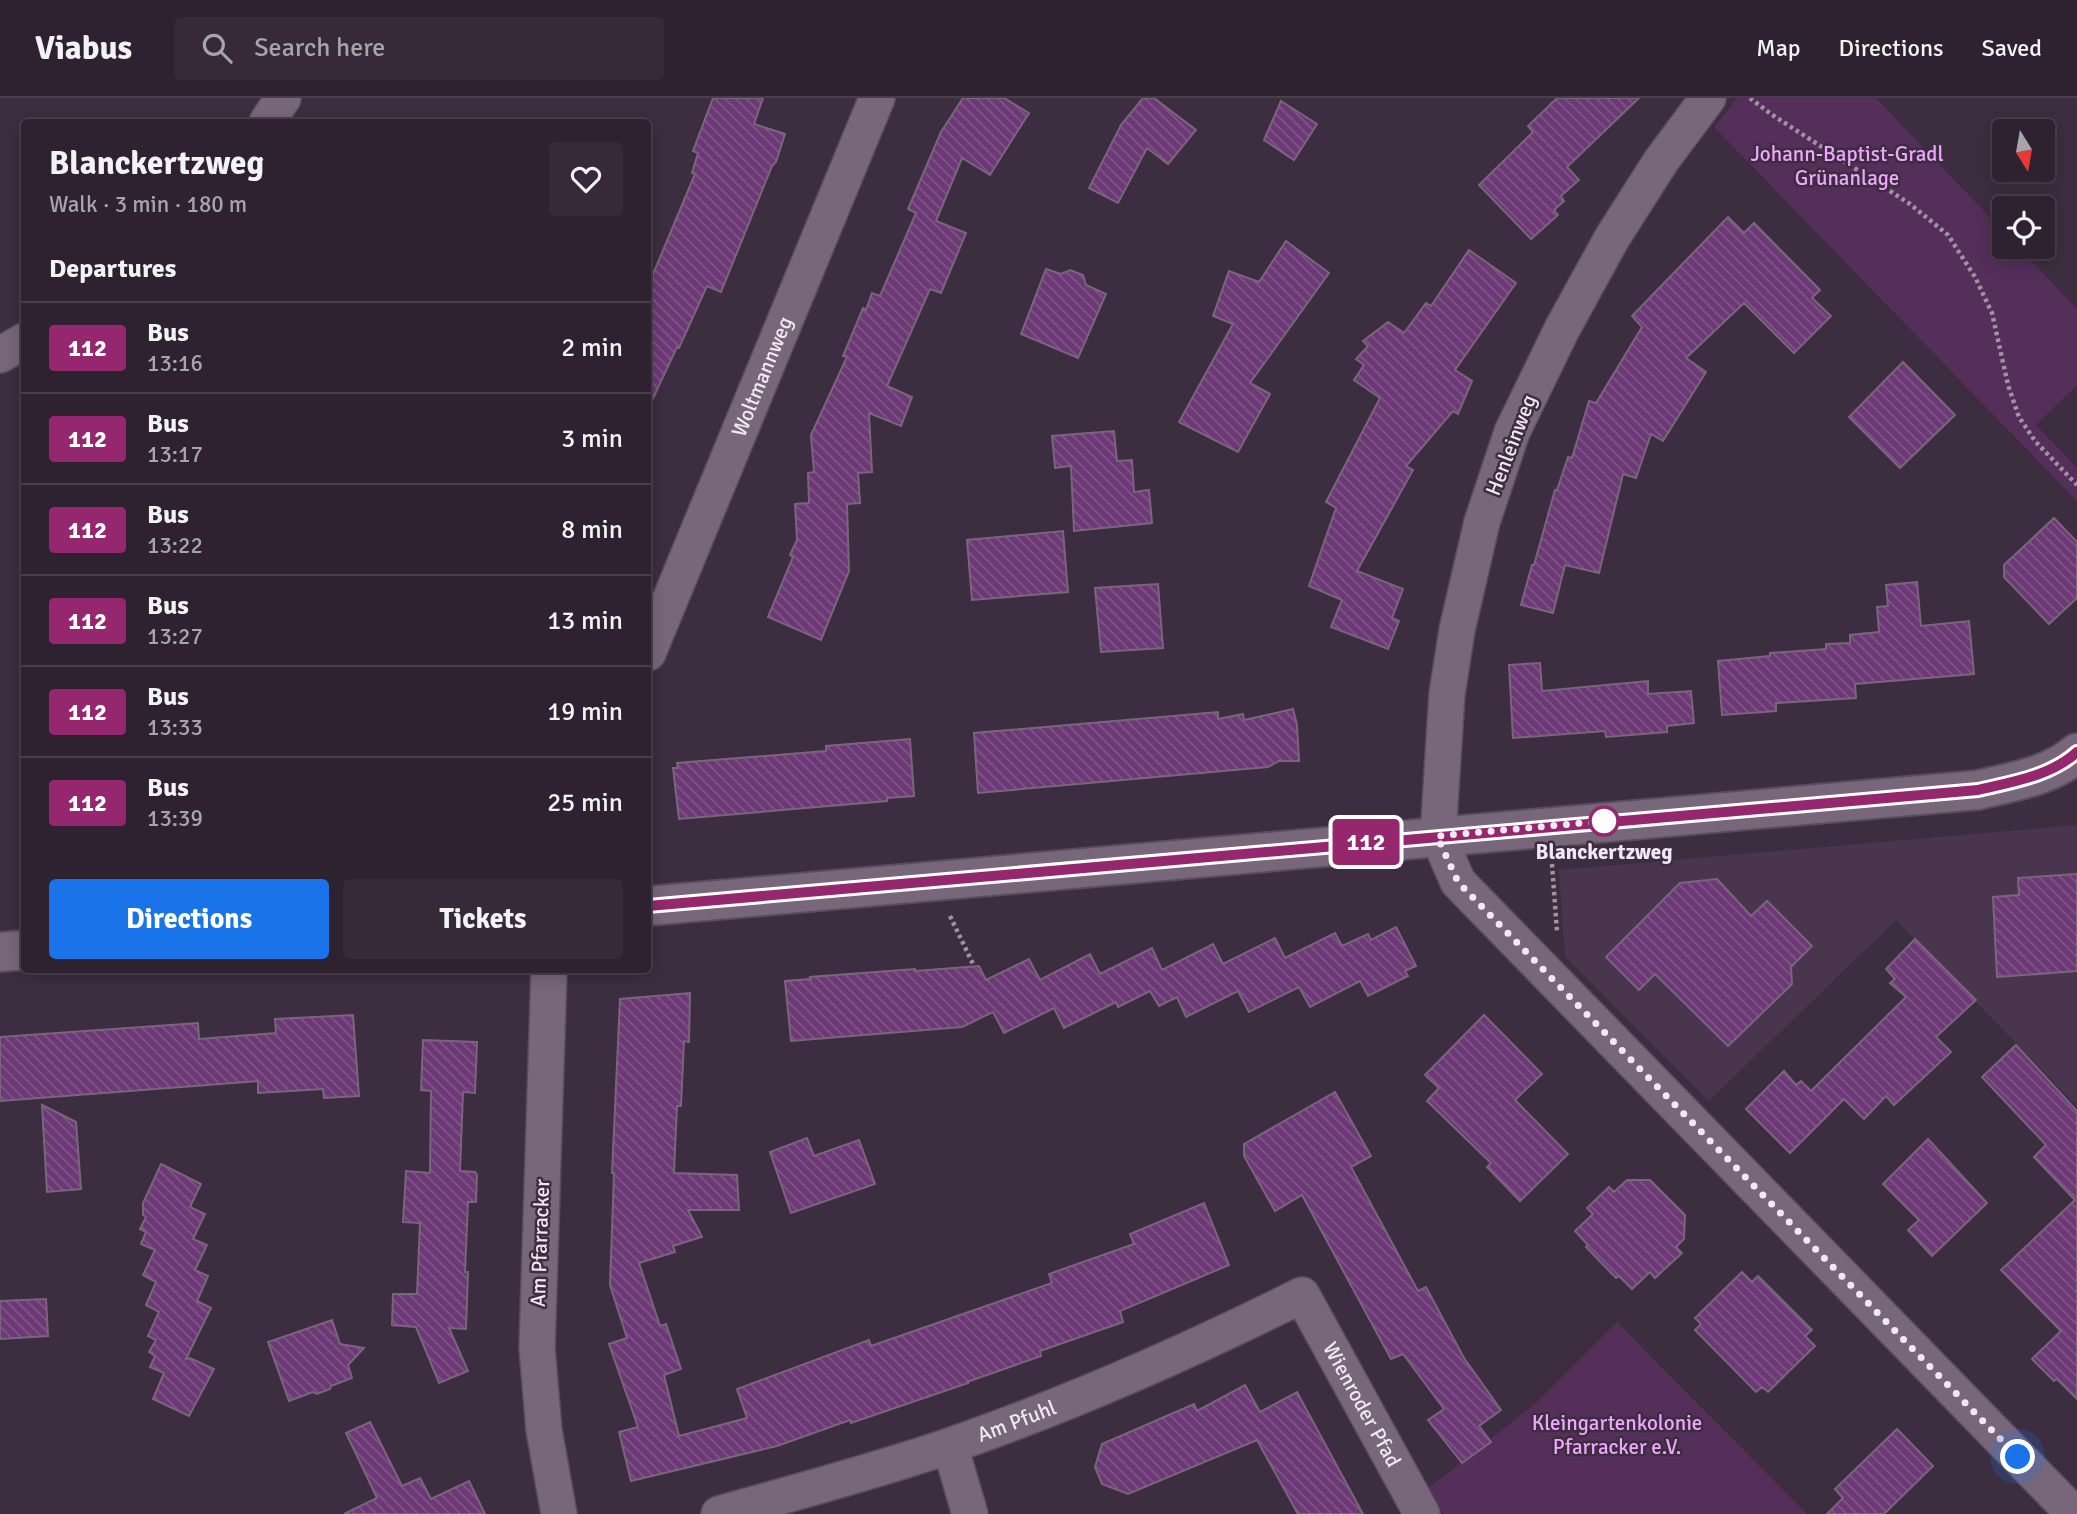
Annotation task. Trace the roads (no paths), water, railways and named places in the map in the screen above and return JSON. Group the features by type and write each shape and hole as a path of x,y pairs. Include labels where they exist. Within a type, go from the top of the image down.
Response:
{"main road":[{"path":"651,906 1978,790 2024,779 2068,761 2077,752"},
{"path":"0,952 21,950"}],"street":[{"path":"269,119 283,98"},
{"name":"Woltmannweg","path":"651,646 877,98"},
{"name":"Henleinweg","path":"1437,836 1447,694 1457,630 1482,522 1512,432 1562,329 1612,238 1661,161 1708,98"},
{"path":"0,355 21,343"},
{"path":"1437,836 1458,882 2074,1514"},
{"name":"Am Pfarracker","path":"549,973 537,1348 544,1430 559,1514"},
{"name":"Am Pfuhl","path":"719,1514 950,1446 1203,1344 1302,1295"},
{"name":"Wienroder Pfad","path":"1302,1295 1422,1514"},
{"path":"950,1446 970,1514"}],"place":[{"name":"Blanckertzweg","path":"1604,821"}],"park label":[{"name":"Johann-Baptist-Gradl Grünanlage","path":"1847,166"},
{"name":"Kleingartenkolonie Pfarracker e.V.","path":"1617,1435"}]}
